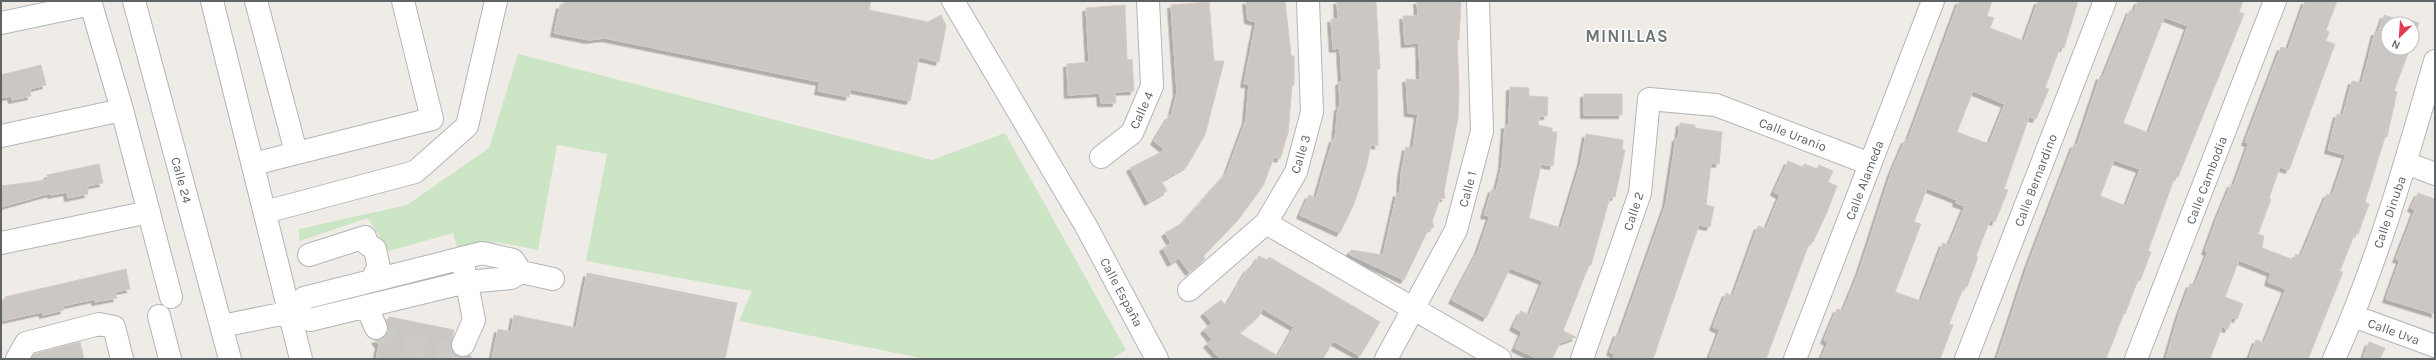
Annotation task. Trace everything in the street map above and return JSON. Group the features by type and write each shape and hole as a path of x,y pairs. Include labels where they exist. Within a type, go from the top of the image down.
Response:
{"street":[{"name":"Calle 24","path":"134,1 230,359"},
{"path":"212,1 265,212 292,311 302,359"},
{"path":"256,1 296,152"},
{"path":"254,164 296,152 432,119 403,1"},
{"path":"265,212 415,172 468,126 496,1"},
{"name":"Calle España","path":"953,1 1086,226 1157,359"},
{"name":"Calle 4","path":"1101,157 1132,133 1152,86 1148,1"},
{"name":"Calle 3","path":"1189,290 1266,223 1296,172 1312,112 1308,1"},
{"name":"Calle 1","path":"1386,359 1456,230 1482,131 1478,1"},
{"name":"Calle Alameda","path":"1796,359 1933,1"},
{"name":"Calle Bernardino","path":"1966,359 2105,1"},
{"name":"Calle Cambodia","path":"2136,359 2275,1"},
{"path":"1,23 91,3 122,110 171,297"},
{"name":"Calle Dinuba","path":"2334,359 2353,316 2406,163 2435,61"},
{"name":"Calle 2","path":"1582,359 1640,193 1649,99 1716,105"},
{"name":"Calle Uranio","path":"1716,105 1870,164"},
{"path":"1,136 122,110"},
{"path":"2406,163 2435,174"},
{"path":"1,243 149,212"},
{"path":"1266,223 1500,359"},
{"path":"309,255 365,237 367,244 364,251 369,269 374,278 370,304 376,328"},
{"path":"222,326 292,311 304,298 374,278 482,253 514,260 521,272"},
{"path":"463,258 466,282 474,320 463,345"},
{"path":"292,311 310,320 370,304 466,282 511,278 521,272 553,279"},
{"path":"159,316 170,359"},
{"name":"Calle Uva","path":"2353,316 2435,346"},
{"path":"17,359 26,343 99,324 114,327 122,359"}],"green space":[{"path":"518,54 932,160 1005,133 1126,350 1111,359 925,359 739,321 752,291 586,261 607,154 557,145 538,250 498,242 458,251 453,233 389,251 368,218 299,241 299,229 407,205 489,148"}],"building":[{"path":"564,1 871,1 869,10 928,22 941,15 946,26 939,62 919,57 910,101 850,89 849,97 818,91 820,82 605,38 589,40 554,33 560,5 564,6"},
{"path":"1246,1 1285,1 1291,56 1294,56 1294,85 1292,85 1288,133 1280,159 1274,157 1263,186 1238,220 1203,256 1205,259 1189,272 1179,258 1171,263 1163,248 1171,243 1165,233 1181,224 1227,172 1246,120 1249,84 1244,84 1256,22 1248,20"},
{"path":"1337,1 1376,1 1380,69 1377,69 1378,146 1371,144 1366,168 1354,204 1340,233 1300,215 1309,195 1316,198 1333,139 1335,139 1338,107 1340,107 1339,82 1342,81 1340,48 1333,49 1331,19 1338,19"},
{"path":"1417,1 1461,1 1459,40 1457,40 1459,89 1458,118 1444,191 1445,198 1440,199 1432,221 1434,227 1428,230 1404,280 1349,254 1351,250 1383,255 1397,193 1400,194 1401,174 1406,147 1413,148 1418,114 1408,113 1406,79 1420,80 1419,43 1405,44 1403,16 1418,16"},
{"path":"1959,1 1992,1 1987,16 1994,18 1990,28 2024,41 2038,1 2078,1 2064,48 2060,47 2045,88 2049,89 2036,119 2029,117 2004,189 2008,190 1995,222 1990,220 1976,256 1978,257 1967,287 1964,286 1949,324 1953,325 1940,359 1821,359 1828,342 1824,340 1837,309 1843,311 1859,272 1891,173 1905,140 1908,140","holes":["1973,91 2005,104 1989,144 1957,132","1927,188 1957,200 1956,203 1965,206 1949,245 1943,243 1921,301 1895,292 1921,224 1914,222"]},
{"path":"2138,1 2243,1 2239,12 2244,14 2178,177 2175,176 2148,251 2151,252 2140,281 2138,280 2125,314 2124,313 2106,359 1997,359 2027,267 2074,144 2077,145 2100,76 2103,77 2130,10 2134,12","holes":["2164,17 2188,26 2149,133 2123,123","2114,160 2140,169 2126,206 2100,196"]},
{"path":"2305,1 2337,1 2326,30 2329,32 2326,41 2335,44 2289,170 2280,167 2269,198 2271,199 2258,234 2264,236 2262,248 2294,260 2296,254 2301,256 2327,194 2332,196 2346,155 2328,150 2337,114 2343,115 2352,81 2362,83 2375,32 2378,32 2380,26 2380,56 2407,56 2394,91 2397,92 2387,137 2385,137 2365,202 2369,204 2358,234 2355,233 2340,271 2343,272 2308,359 2249,359 2256,340 2264,343 2286,289 2268,282 2271,273 2239,260 2225,297 2243,304 2237,319 2232,318 2228,329 2222,327 2210,359 2166,359 2178,317 2190,284 2195,285 2208,252 2205,251 2217,218 2231,184 2234,185 2249,143 2245,142 2281,47 2288,49"},
{"path":"1209,2 1214,61 1224,61 1205,135 1187,166 1161,181 1167,191 1148,202 1130,168 1165,150 1154,141 1169,116 1171,116 1177,92 1171,5"},
{"path":"1125,5 1127,60 1132,59 1134,91 1115,92 1116,103 1101,103 1100,93 1068,95 1067,64 1089,62 1086,8"},
{"path":"41,65 46,85 30,89 31,96 12,100 11,96 1,98 1,75"},
{"path":"1510,87 1529,88 1529,96 1548,97 1547,116 1539,116 1538,125 1552,128 1552,132 1557,132 1553,166 1541,164 1529,218 1561,228 1581,162 1586,134 1623,140 1622,149 1625,150 1615,197 1610,197 1591,265 1589,265 1563,331 1576,337 1560,343 1552,359 1538,359 1515,348 1522,332 1513,327 1521,311 1529,315 1543,281 1510,268 1486,318 1452,300 1478,251 1490,216 1484,215 1492,189 1496,191 1502,166 1505,125 1509,126"},
{"path":"1584,94 1622,94 1622,115 1584,115"},
{"path":"1680,123 1695,125 1695,128 1722,132 1719,164 1711,163 1706,205 1714,207 1710,227 1699,225 1653,359 1613,359 1615,354 1610,352 1617,333 1620,334 1666,204 1676,138 1678,138"},
{"path":"1788,161 1803,167 1804,164 1817,169 1819,165 1833,171 1828,182 1837,186 1827,212 1813,242 1810,241 1766,359 1709,359 1720,330 1713,327 1726,293 1733,296 1758,226 1766,229 1780,195 1774,192"},
{"path":"99,164 103,183 87,186 88,194 68,198 67,192 51,195 51,193 1,207 1,186 48,180 47,175"},
{"path":"2418,193 2435,199 2435,314 2386,299 2400,260 2396,259 2415,210 2411,208"},
{"path":"1259,256 1267,260 1269,257 1380,322 1360,356 1333,341 1323,359 1220,359 1207,344 1212,340 1204,330 1212,323 1204,313 1221,300 1226,306 1248,268 1251,269","holes":["1263,309 1294,327 1278,356 1239,333 1259,316"]},
{"path":"126,269 130,289 115,292 117,298 95,302 95,299 63,306 64,310 43,315 42,312 1,321 1,301 5,300 5,297"},
{"path":"587,273 737,303 725,359 492,359 498,329 511,332 514,315 576,328"},
{"path":"390,317 454,330 451,346 453,352 458,357 470,355 472,359 376,359 379,345 375,340 382,339 386,335 388,329 386,320"},
{"path":"80,342 84,359 31,359 34,354"},
{"path":"2369,342 2385,348 2380,359 2363,359"}],"tunnel":[{"path":"376,328 394,342 446,352 463,345"}],"district":[{"name":"MINILLAS","path":"1627,36"}]}
